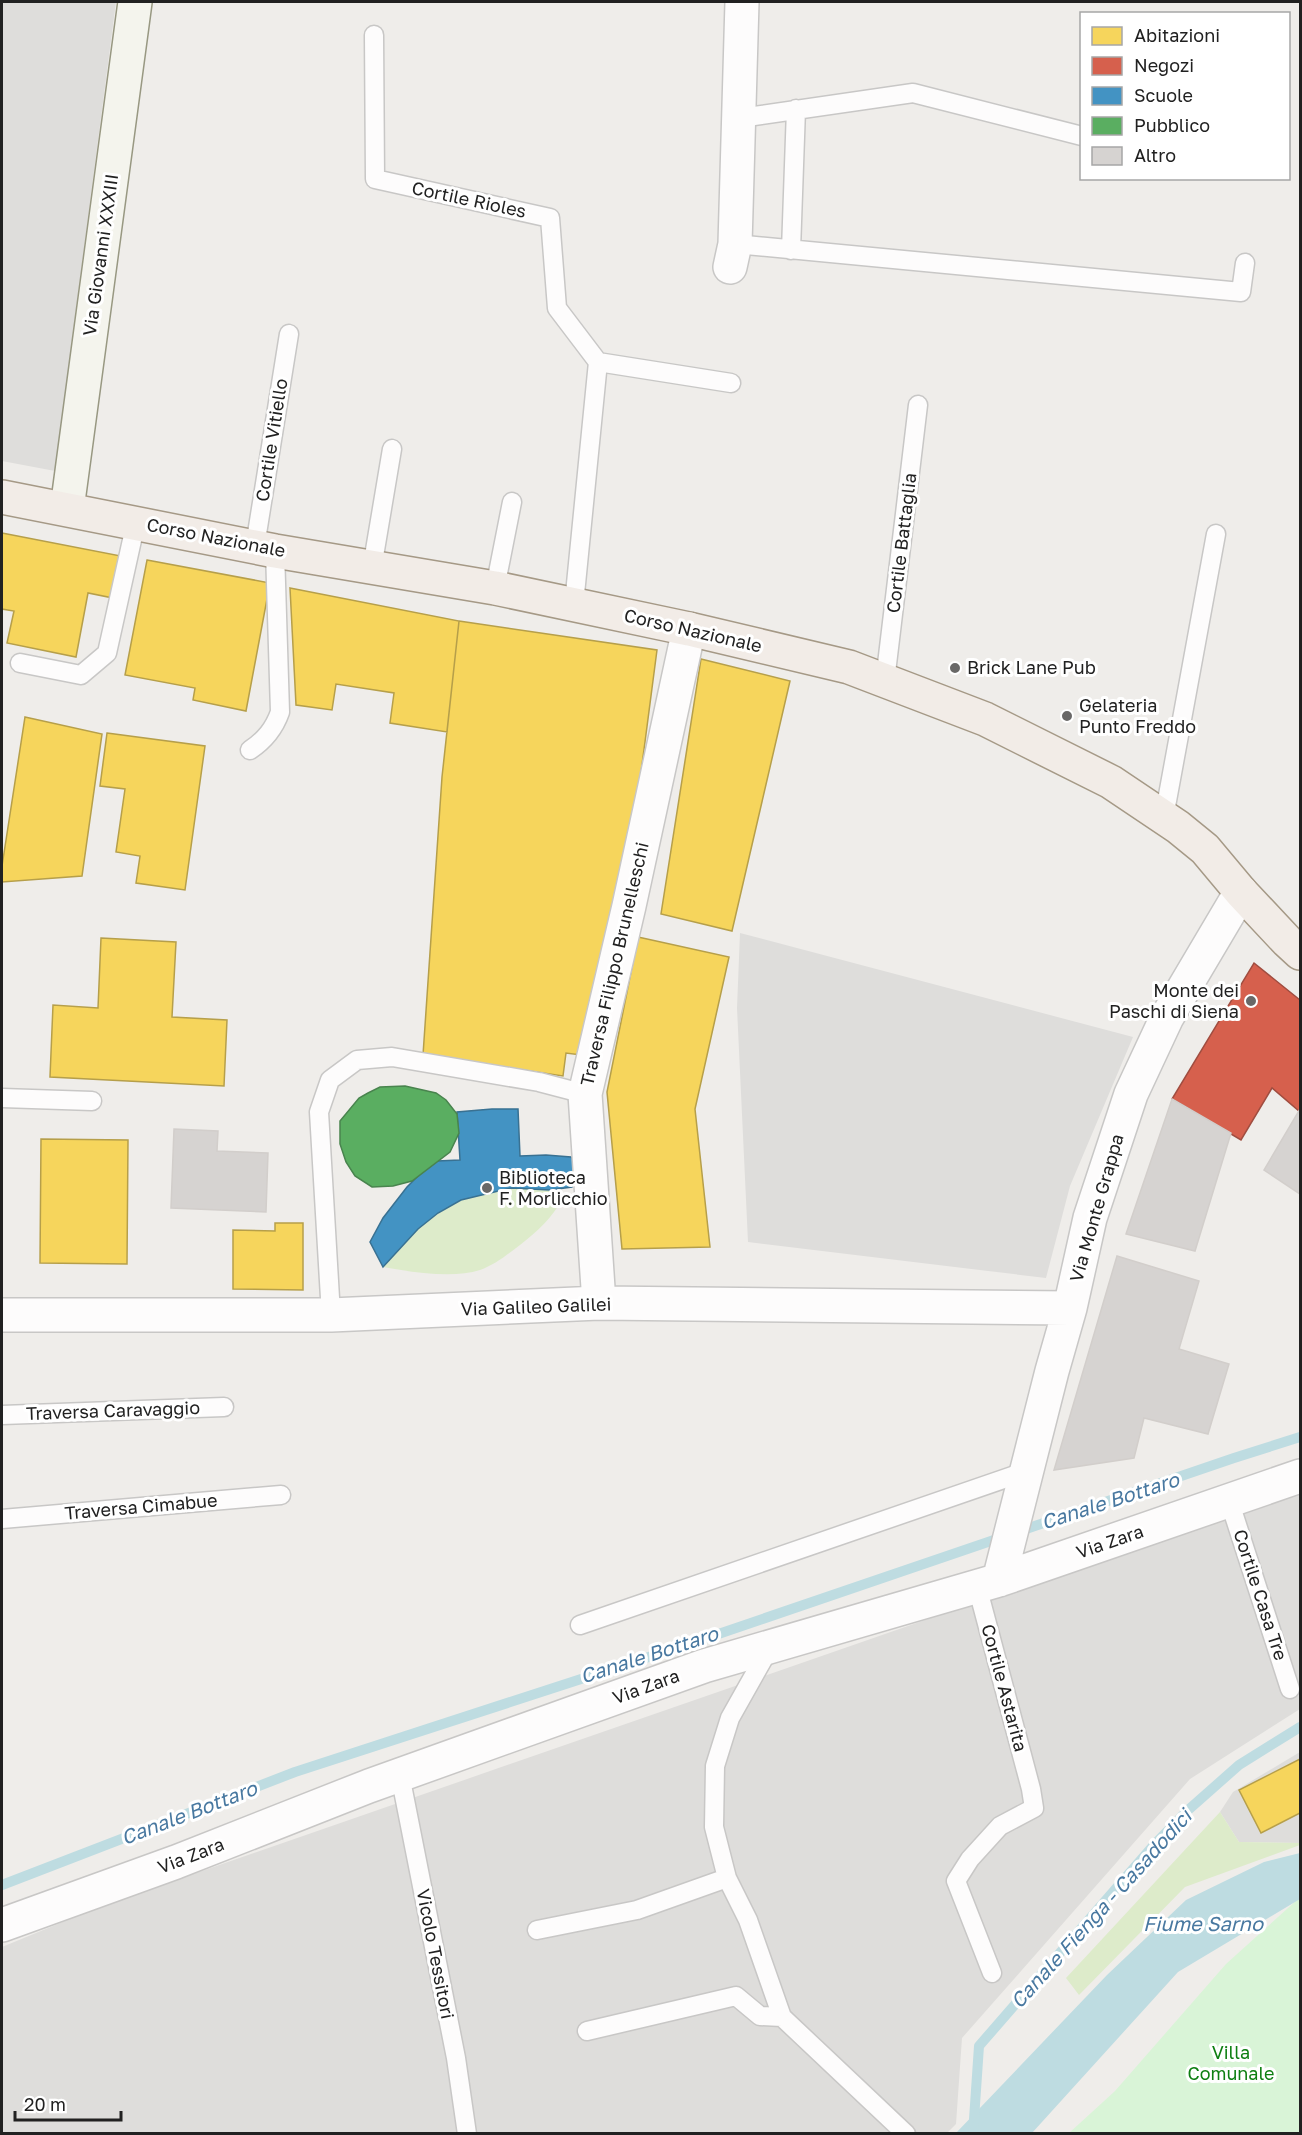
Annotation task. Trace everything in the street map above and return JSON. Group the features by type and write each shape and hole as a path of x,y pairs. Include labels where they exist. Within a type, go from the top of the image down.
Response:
{"main road":[{"name":"Via Giovanni XXXIII","path":"67,509 135,2"},
{"name":"Corso Nazionale","path":"2,497 372,568 495,588 688,629 849,667 986,719 1111,782 1164,817 1205,849 1241,892 1300,953"}],"street":[{"path":"733,255 740,118 742,2"},
{"name":"Traversa Filippo Brunelleschi","path":"599,1304 585,1094 629,906 688,629"},
{"name":"Via Monte Grappa","path":"988,1583 1016,1509 1070,1308 1090,1218 1131,1094 1167,1017 1241,892"},
{"name":"Via Galileo Galilei","path":"2,1315 331,1315 599,1304 1070,1308"},
{"name":"Via Zara","path":"2,1925 176,1862 400,1775 704,1666 988,1583 1300,1476"}],"lane":[{"name":"Cortile Rioles","path":"374,34 375,179 550,218 557,308 598,362"},
{"path":"740,118 913,93 1080,135"},
{"path":"791,250 796,109"},
{"path":"733,255 791,250 1240,292 1245,263"},
{"name":"Cortile Vitiello","path":"250,750 262,742 280,712 265,548 289,334"},
{"path":"574,604 598,362 730,383"},
{"name":"Cortile Battaglia","path":"885,681 918,405"},
{"path":"372,568 392,449"},
{"path":"495,588 512,502"},
{"path":"20,663 81,675 107,653 136,522"},
{"path":"1164,817 1216,534"},
{"path":"331,1315 319,1112 330,1080 357,1060 392,1057 539,1082 585,1094"},
{"path":"2,1098 92,1101"},
{"name":"Traversa Caravaggio","path":"2,1415 224,1407"},
{"path":"580,1625 1027,1470"},
{"name":"Traversa Cimabue","path":"2,1519 281,1494"},
{"name":"Cortile Casa Tre","path":"1229,1500 1290,1689"},
{"name":"Cortile Astarita","path":"988,1583 1034,1808 1000,1826 970,1859 956,1881 992,1973"},
{"path":"771,1647 730,1718 715,1766 714,1827 727,1878 748,1920 782,2017 906,2133"},
{"name":"Vicolo Tessitori","path":"400,1775 456,2058 467,2133"},
{"path":"537,1930 637,1910 727,1878"},
{"path":"587,2031 736,1996 760,2016 782,2017"}],"shaded area":[{"path":"2,2 116,2 55,471 2,461"},
{"path":"740,933 1133,1037 1070,1186 1046,1278 748,1242 737,1008"},
{"path":"1300,1490 1300,1709 1190,1779 962,2038 956,2124 947,2133 2,2134 2,1947 104,1905"},
{"path":"1300,1752 1300,1843 1239,1842 1220,1812 1233,1792"}],"green space":[{"path":"511,1188 550,1190 563,1198 539,1229 496,1262 480,1270 457,1274 432,1274 383,1267 408,1238 438,1212 467,1198"},
{"path":"1220,1812 1239,1842 1300,1843 1300,1845 1185,1887 1079,1995 1066,1978"},
{"name":"Villa Comunale","path":"1300,1899 1300,2133 1068,2134 1115,2091 1226,1964"}],"water":[{"name":"Fiume Sarno","path":"1300,1853 1300,1899 1178,1972 1032,2133 956,2133 1107,1975 1186,1900 1264,1862"}],"building: Abitazioni":[{"path":"2,533 126,557 118,599 88,593 76,657 7,643 14,611 2,609"},
{"path":"147,560 270,583 246,711 193,700 195,688 125,675"},
{"path":"290,588 459,621 447,732 390,723 394,693 336,684 332,710 296,705"},
{"path":"459,621 657,650 628,872 581,1055 566,1053 563,1076 423,1055 442,777"},
{"path":"701,659 790,681 732,931 661,914"},
{"path":"25,717 102,734 82,876 2,882 2,866"},
{"path":"107,733 205,746 185,890 136,883 140,856 116,852 125,789 100,786"},
{"path":"638,937 729,957 695,1109 710,1247 622,1249 607,1092"},
{"path":"101,938 176,942 172,1017 227,1020 224,1086 50,1077 53,1005 98,1008"},
{"path":"41,1139 128,1140 127,1264 40,1263"},
{"path":"275,1223 303,1223 303,1290 233,1289 233,1230 275,1231"},
{"path":"1300,1759 1300,1813 1261,1833 1239,1790"}],"building: Negozi":[{"path":"1254,963 1300,1000 1300,1109 1299,1111 1272,1088 1241,1140 1172,1099"}],"building: Scuole":[{"name":"Biblioteca F. Morlicchio","path":"518,1109 520,1156 571,1157 578,1166 578,1178 572,1187 550,1190 511,1188 461,1200 438,1213 418,1229 383,1267 370,1242 383,1218 421,1173 437,1161 460,1160 457,1112"}],"building: Pubblico":[{"path":"405,1086 436,1093 446,1100 457,1114 459,1133 450,1152 412,1181 393,1186 372,1187 355,1176 346,1162 340,1144 340,1121 359,1098 368,1093 380,1087"}],"building: Altro":[{"path":"1172,1099 1231,1133 1195,1251 1126,1234"},
{"path":"1300,1109 1300,1194 1264,1170"},
{"path":"174,1129 218,1131 217,1151 268,1153 266,1212 171,1208"},
{"path":"1117,1256 1199,1281 1179,1349 1229,1364 1208,1434 1144,1418 1134,1458 1054,1470"}],"waterway":[{"name":"Canale Bottaro","path":"2,1885 295,1772 695,1642 1300,1437"},
{"name":"Canale Fienga - Casadodici","path":"973,2134 979,2046 1153,1846 1187,1811 1239,1765 1300,1727"}],"place":[{"name":"Brick Lane Pub","path":"955,668"},
{"name":"Gelateria Punto Freddo","path":"1067,716"},
{"name":"Monte dei Paschi di Siena","path":"1251,1001"},
{"name":"Biblioteca F. Morlicchio","path":"487,1188"}]}
